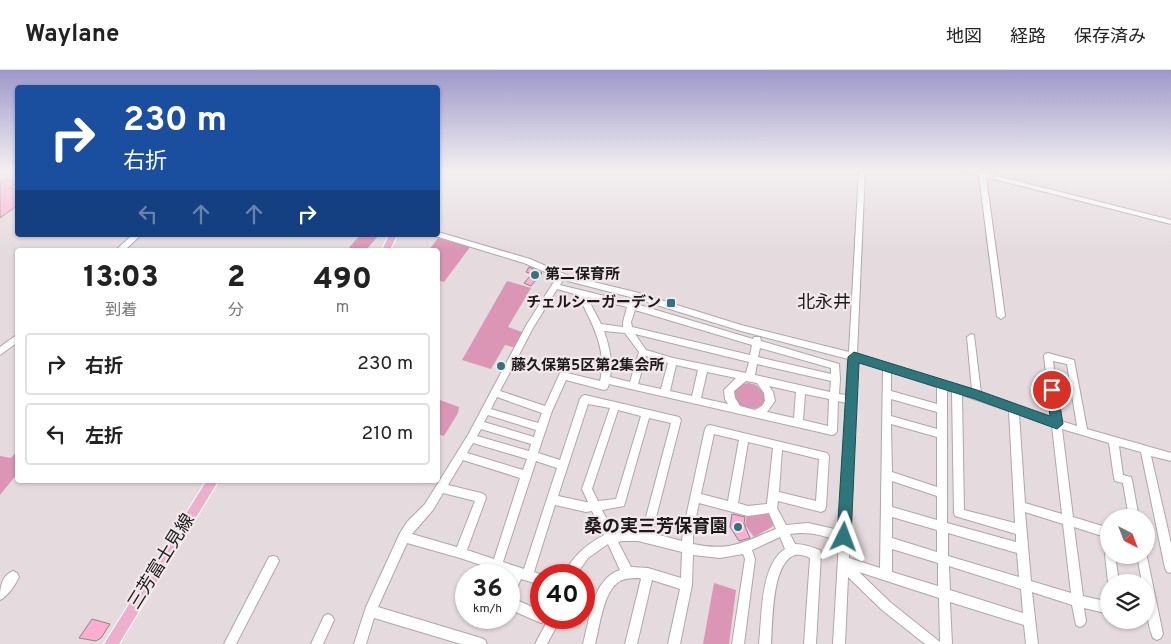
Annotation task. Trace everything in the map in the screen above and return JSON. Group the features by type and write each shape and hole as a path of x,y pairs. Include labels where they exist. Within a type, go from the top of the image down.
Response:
{"main road":[{"name":"三芳富士見線","path":"111,644 211,483"}],"street":[{"path":"839,644 861,197"},
{"path":"985,197 1002,316"},
{"path":"1072,197 1171,222"},
{"path":"440,235 527,261 563,276 635,295 758,332 854,357 977,395 1082,432 1171,457"},
{"path":"122,248 136,237"},
{"path":"360,644 370,611 404,538 411,526 429,507 471,438 555,286 563,276"},
{"path":"555,286 582,295 632,306 836,366 832,431 606,380"},
{"path":"497,564 541,428 563,376 604,386 606,380 604,347 598,327 582,295"},
{"path":"635,295 627,322 628,330 643,352 703,368 851,400"},
{"path":"598,327 628,330 753,361 836,379"},
{"path":"751,378 758,332"},
{"path":"971,337 977,395"},
{"path":"0,352 15,341"},
{"path":"633,386 643,352"},
{"path":"1080,621 1048,356 1071,362 1082,432"},
{"path":"665,393 673,361"},
{"path":"886,576 887,367"},
{"path":"696,400 703,368"},
{"path":"737,410 730,399 729,390 751,378"},
{"path":"751,378 768,392 770,401 765,409 756,414"},
{"path":"942,384 942,526 946,644"},
{"path":"798,424 801,389"},
{"path":"957,389 959,513 1021,530"},
{"path":"496,393 547,411"},
{"path":"888,394 942,409"},
{"path":"520,577 552,500 585,399 676,420 646,536"},
{"path":"614,406 587,489 627,572"},
{"path":"1014,408 1022,549 1032,644"},
{"path":"486,411 541,428"},
{"path":"552,500 578,506 596,507 620,503 646,413"},
{"path":"887,419 942,434"},
{"path":"479,424 537,442"},
{"path":"674,644 686,585 689,549 688,531 710,429 824,456 821,507 773,495"},
{"path":"732,508 744,437"},
{"path":"471,438 563,465"},
{"path":"1113,440 1120,478 1127,480 1132,509"},
{"path":"778,446 772,508 781,532 792,551"},
{"path":"1145,450 1171,568"},
{"path":"460,455 526,475"},
{"path":"886,475 942,493"},
{"path":"440,488 481,498 460,553"},
{"path":"695,497 748,511 772,508"},
{"path":"1020,506 1100,530"},
{"path":"887,511 1022,549"},
{"path":"577,564 582,556 595,545 610,539 632,535 646,536 689,549 720,553 746,548 781,532 797,528 813,528 844,537"},
{"path":"404,538 494,564"},
{"path":"886,542 1026,584 1078,602 1100,606"},
{"path":"738,644 750,559 746,548"},
{"path":"765,644 773,573 776,564 792,551 800,550 816,554 810,644"},
{"path":"230,644 273,561"},
{"path":"843,562 1030,621"},
{"path":"843,562 857,581 886,607 935,644"},
{"path":"1144,564 1157,634"},
{"path":"520,572 530,576"},
{"path":"590,644 606,585 619,574 627,572 648,574 686,585"},
{"path":"631,644 648,574"},
{"path":"0,594 13,577"},
{"path":"370,611 457,640 481,644"},
{"path":"317,644 328,620"},
{"path":"541,644 549,629"}],"shaded area":[{"path":"358,237 377,237 368,248 349,248"},
{"path":"438,238 470,247 444,282 440,281 440,248 430,248"},
{"path":"507,281 531,288 508,327 525,333 516,348 505,345 491,369 462,360"},
{"path":"742,384 756,385 764,393 764,403 754,409 746,408 736,401 734,390"},
{"path":"440,400 459,407 458,413 444,436 440,435"},
{"path":"15,453 15,476 0,495 0,456 11,458"},
{"path":"765,512 770,514 774,523 772,527 754,537 745,525 747,514"},
{"path":"714,583 736,590 729,644 703,644"}],"building":[{"path":"0,197 15,197 15,207 0,218"},
{"path":"529,267 542,273 531,286 524,283 532,274 526,272"},
{"name":"桑の実三芳保育園","path":"732,514 745,517 744,524 750,538 739,541 730,527"},
{"path":"92,619 110,624 101,638 96,641 79,638"}],"place":[{"name":"第二保育所","path":"535,275"},
{"name":"チェルシーガーデン","path":"671,303"},
{"name":"藤久保第5区第2集会所","path":"501,366"},
{"name":"桑の実三芳保育園","path":"738,527"}],"district":[{"name":"北永井","path":"824,303"}],"route":[{"path":"844,537 854,357 977,395 1057,424 1052,390"}]}
